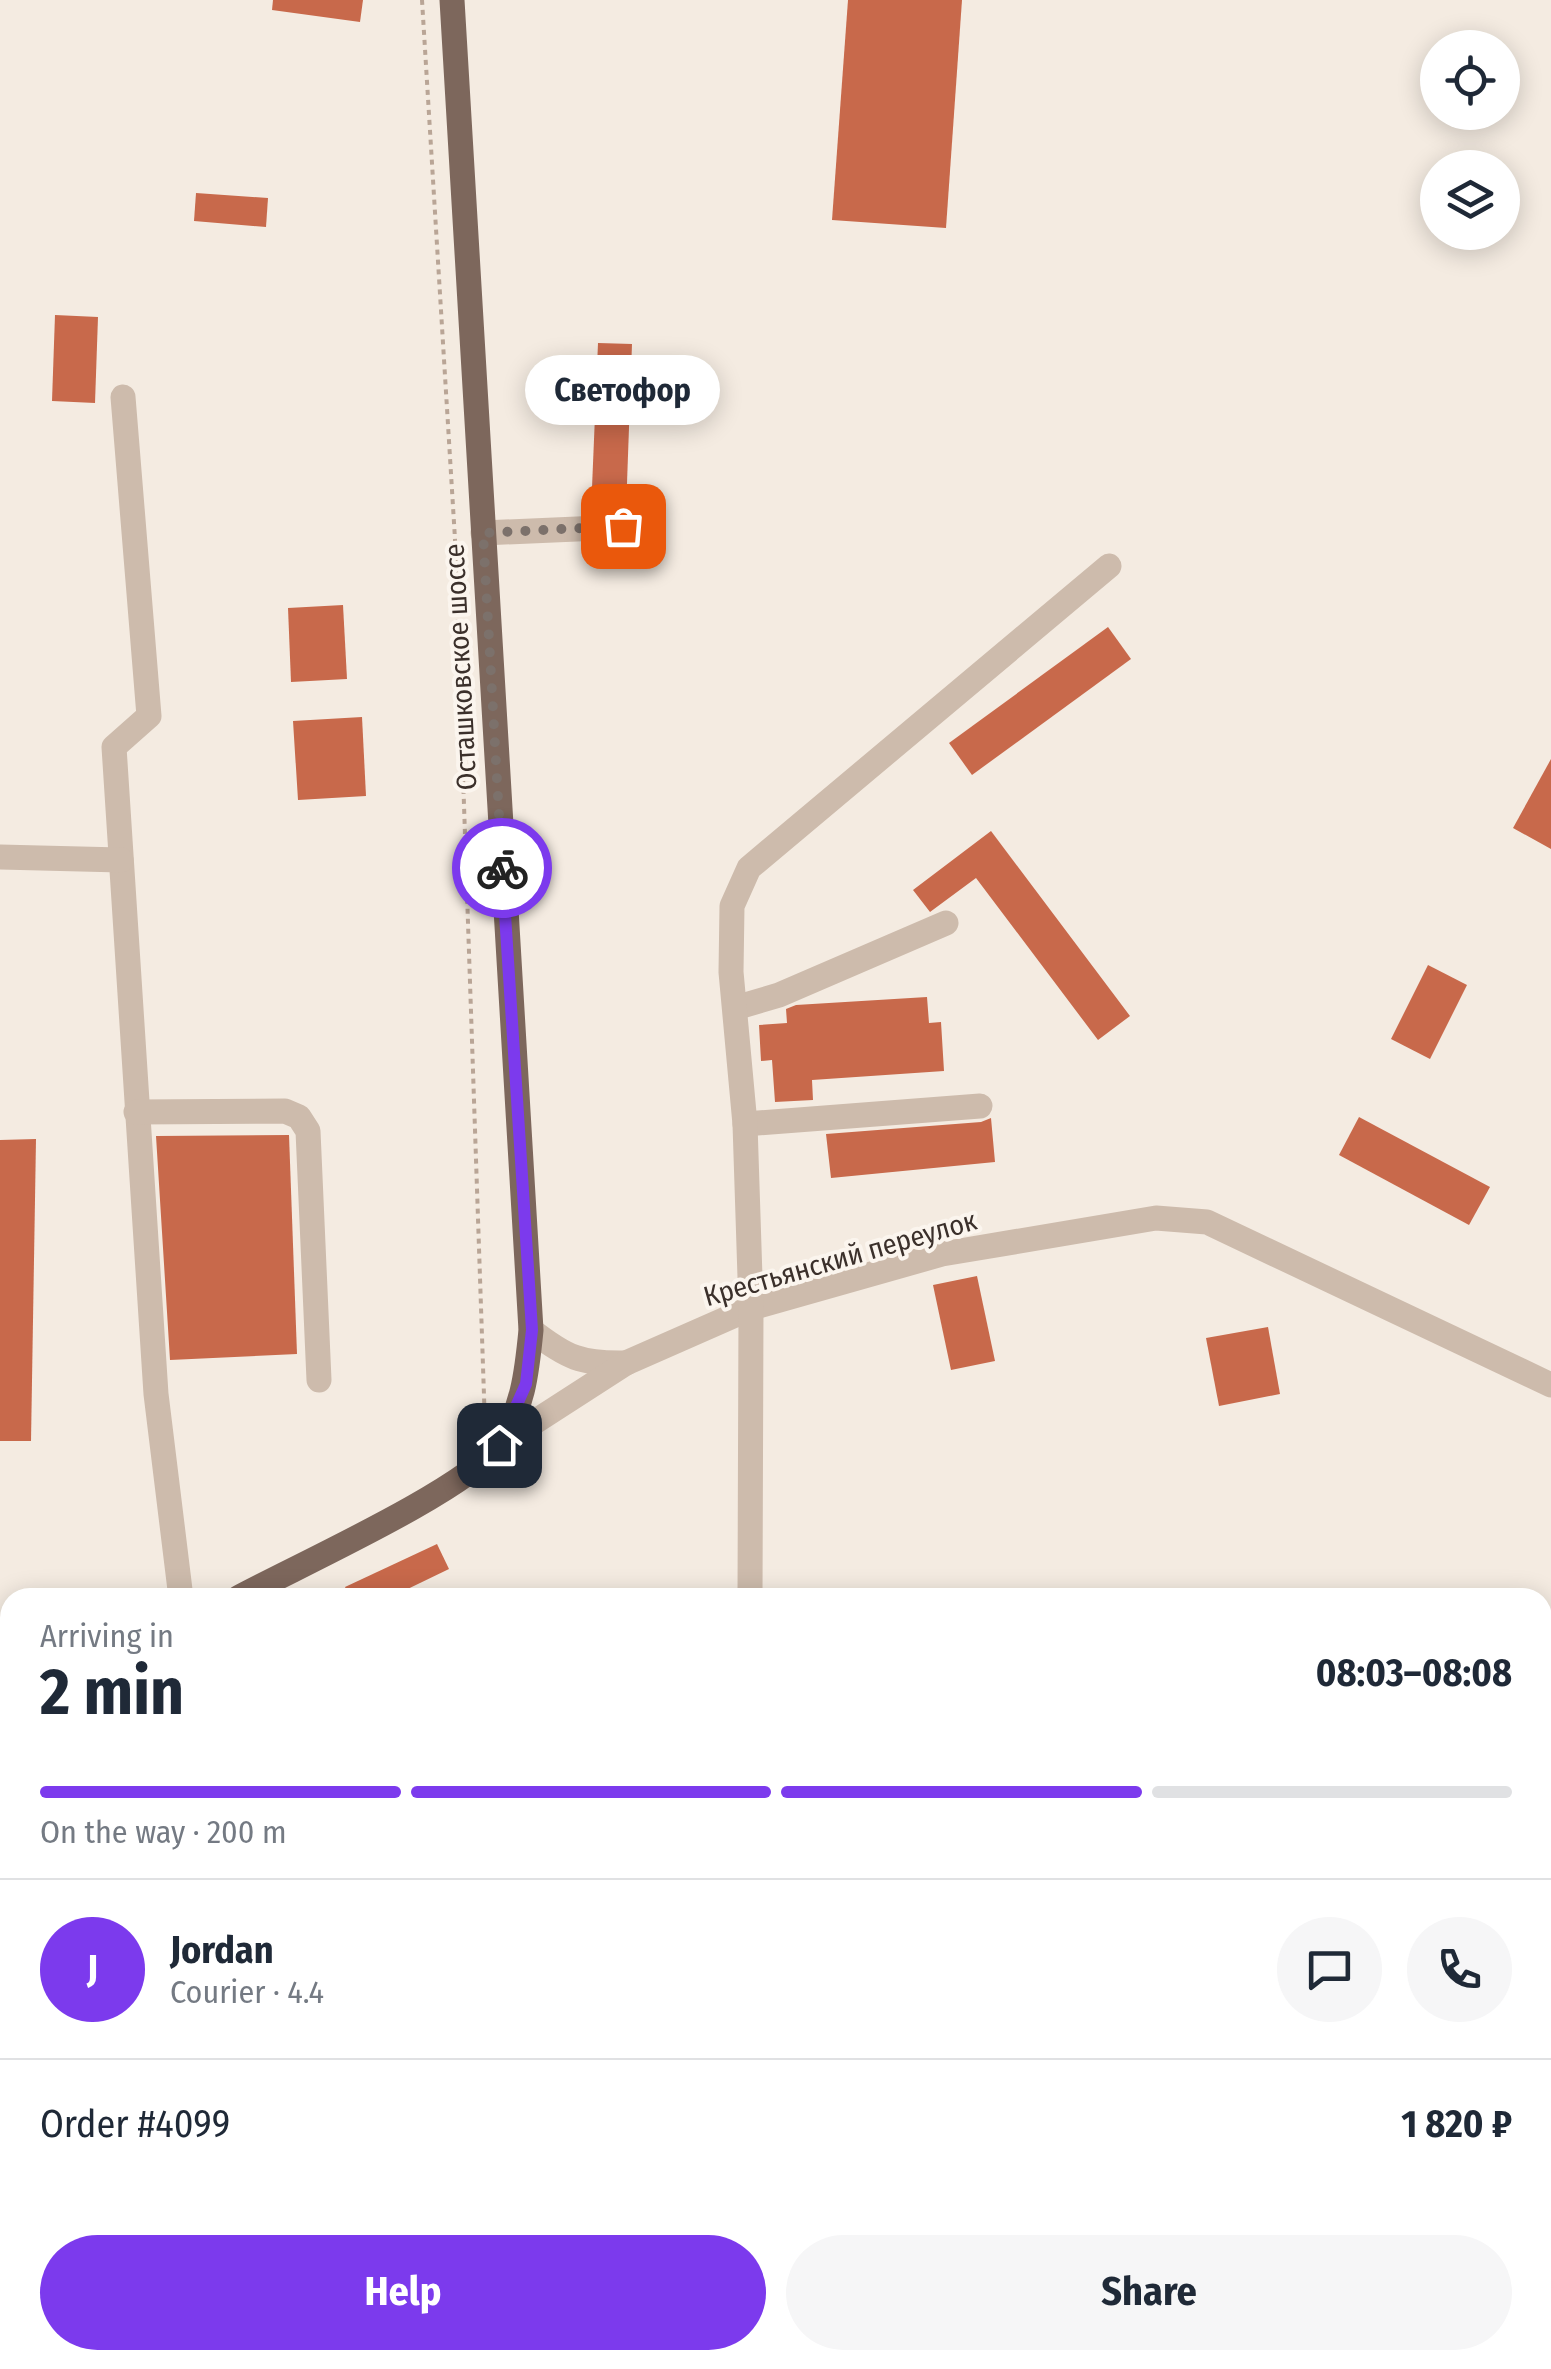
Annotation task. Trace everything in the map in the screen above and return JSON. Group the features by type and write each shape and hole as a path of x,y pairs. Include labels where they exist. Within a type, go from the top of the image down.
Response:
{"main road":[{"name":"Осташковское шоссе","path":"452,0 532,1330 526,1384 493,1452"},
{"path":"257,1588 452,1484 493,1452"}],"street":[{"path":"122,397 148,716 114,748 156,1394 180,1588"},
{"path":"483,533 623,526"},
{"path":"750,1588 751,1308 732,906 748,868 1109,566"},
{"path":"0,858 121,860"},
{"path":"735,1008 779,995 946,923"},
{"path":"745,1124 980,1106"},
{"path":"136,1112 285,1110 299,1117 308,1131 319,1380"},
{"name":"Крестьянский переулок","path":"493,1452 626,1363 751,1308 942,1254 1156,1218 1207,1222 1551,1385"},
{"path":"532,1330 563,1356 593,1364 626,1363"}],"path":[{"path":"422,0 455,539 493,1452"}],"building":[{"path":"273,0 363,0 360,22 272,10"},
{"path":"848,0 962,0 946,228 832,220"},
{"path":"196,193 268,198 266,227 194,221"},
{"path":"55,315 98,317 95,403 52,401"},
{"path":"598,343 632,344 626,511 591,512"},
{"path":"343,605 347,679 291,682 288,608"},
{"path":"1108,627 1131,659 972,775 949,743"},
{"path":"362,717 366,796 298,800 293,721"},
{"path":"1551,759 1551,849 1513,828"},
{"path":"991,831 1130,1016 1098,1040 976,878 930,912 913,890"},
{"path":"1428,965 1467,985 1430,1059 1391,1039"},
{"path":"927,997 929,1023 941,1022 944,1071 812,1080 813,1100 775,1102 772,1060 761,1061 759,1025 787,1023 786,1009 796,1005"},
{"path":"1359,1117 1490,1187 1469,1225 1339,1155"},
{"path":"991,1118 995,1162 831,1178 826,1134 981,1122"},
{"path":"289,1135 297,1354 170,1360 156,1136"},
{"path":"36,1139 31,1441 0,1441 0,1140"},
{"path":"977,1276 995,1361 951,1370 933,1285"},
{"path":"1268,1327 1280,1394 1219,1406 1206,1338"},
{"path":"437,1544 449,1569 410,1588 345,1587"}],"way so far":[{"path":"502,868 483,533 623,526"}],"place":[{"name":"Светофор","path":"623,526"}],"route":[{"path":"499,1445 526,1384 532,1330 502,868"}]}
